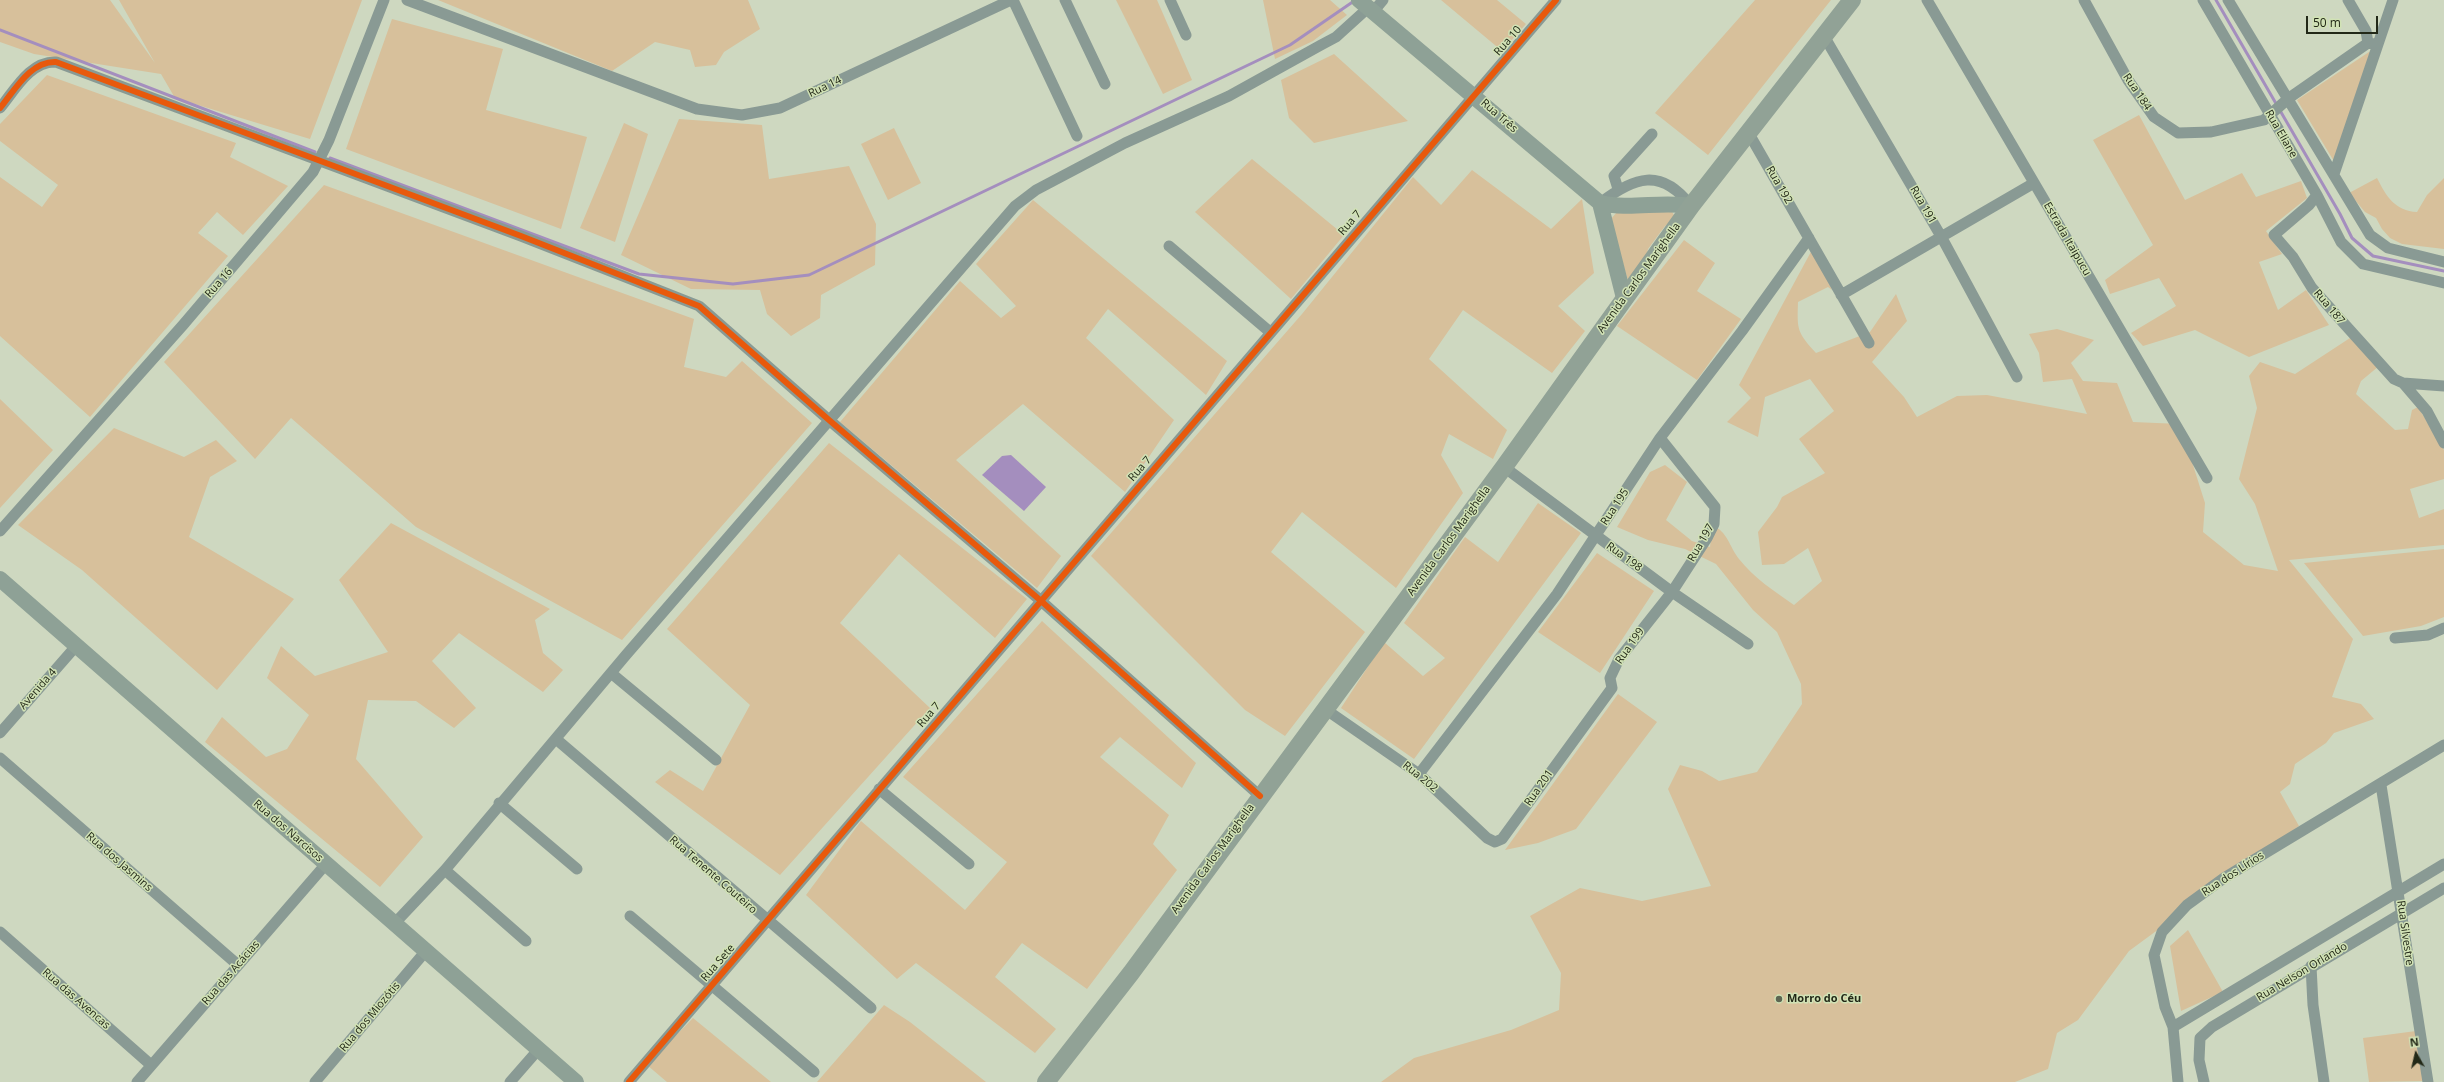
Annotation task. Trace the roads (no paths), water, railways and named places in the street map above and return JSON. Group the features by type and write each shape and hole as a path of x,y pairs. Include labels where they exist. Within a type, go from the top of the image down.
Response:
{"main road":[{"name":"Avenida Carlos Marighella","path":"1046,1082 1131,972 1504,467 1691,206 1852,0"}],"street":[{"name":"Rua 16","path":"0,531 292,198 319,162 384,0"},
{"name":"Rua 14","path":"407,0 697,109 742,115 780,108 1012,0"},
{"path":"1012,0 1077,136"},
{"path":"1065,0 1105,84"},
{"path":"1170,0 1186,35"},
{"name":"Rua 10","path":"1474,95 1556,0"},
{"name":"Estrada Itaipucu","path":"1927,0 2207,478"},
{"name":"Rua 184","path":"2084,0 2128,80 2154,117 2178,133 2210,132 2235,128 2264,120 2289,98 2368,43"},
{"name":"Rua Eliane","path":"2204,0 2317,195 2341,242 2363,264 2444,282"},
{"path":"2228,0 2289,98 2370,235 2388,248 2444,262"},
{"path":"2348,0 2366,31 2368,43 2379,45"},
{"path":"2334,174 2393,0"},
{"path":"394,924 445,870 499,803 556,739 626,655 828,420 1015,206 1024,198 1125,142 1229,96 1336,37 1371,5"},
{"name":"Rua Três","path":"1371,5 1600,203"},
{"name":"Rua 191","path":"1824,36 1942,238 2018,377"},
{"path":"0,108 34,68 43,63 56,62 260,138 319,162 521,236 699,306 828,420 1040,600 1260,796"},
{"name":"Rua 7","path":"821,856 1474,95"},
{"name":"Rua 192","path":"1748,132 1809,238"},
{"path":"1618,189 1614,176 1652,134"},
{"path":"1600,203 1618,189 1635,182 1658,181 1677,189 1691,206"},
{"path":"1842,295 2034,183"},
{"name":"Rua 187","path":"2317,195 2309,205 2274,235 2293,257 2312,288 2394,379 2403,383"},
{"path":"1600,203 1613,206 1675,204 1691,206"},
{"path":"1600,203 1624,298"},
{"path":"1809,238 1869,343"},
{"name":"Rua 195","path":"1419,774 1557,594 1660,438 1742,331 1809,238"},
{"path":"1169,246 1270,332"},
{"path":"2403,383 2444,386"},
{"path":"2403,383 2427,411 2444,443"},
{"name":"Rua 197","path":"1660,438 1702,489 1715,507 1716,514 1714,524 1707,538 1672,592"},
{"name":"Rua 198","path":"1504,467 1672,592 1748,644"},
{"name":"Rua dos Narcisos","path":"0,580 77,645 425,952 576,1082"},
{"name":"Rua 199","path":"1571,744 1612,688 1610,678 1619,659 1672,592"},
{"path":"2394,638 2428,635 2444,628"},
{"name":"Avenida 4","path":"0,733 77,645"},
{"path":"611,673 716,760"},
{"name":"Rua 202","path":"1325,709 1419,774 1487,838 1496,842 1502,839 1508,832"},
{"name":"Rua Tenente Couteiro","path":"556,739 767,922 871,1008"},
{"name":"Rua 201","path":"1508,832 1571,744"},
{"name":"Rua dos Lírios","path":"2178,1082 2176,1045 2173,1027 2165,1007 2154,955 2162,932 2187,905 2224,878 2381,785 2444,745"},
{"name":"Rua dos Jasmins","path":"0,758 238,965"},
{"name":"Rua Silvestre","path":"2381,785 2399,889 2401,913 2428,1082"},
{"path":"879,789 969,864"},
{"path":"499,803 577,869"},
{"name":"Rua Sete","path":"629,1082 767,922 821,856"},
{"name":"Rua das Acácias","path":"137,1082 326,864"},
{"name":"Rua Nelson Orlando","path":"2173,1027 2324,938 2399,889 2444,864"},
{"path":"445,870 526,942"},
{"name":"Rua Nelson Orlando","path":"2204,1082 2199,1060 2200,1038 2212,1027 2311,966 2444,888"},
{"path":"630,916 711,987 814,1072"},
{"name":"Rua das Avencas","path":"0,932 151,1065"},
{"name":"Rua dos Miozótis","path":"315,1082 425,952"},
{"path":"2311,966 2312,1005 2324,1082"},
{"path":"510,1082 538,1050"}],"waterway":[{"path":"2216,0 2340,214 2352,238 2373,256 2444,271"},
{"path":"330,158 639,274 733,284 809,275 1290,45 1354,1"},
{"path":"0,30 315,152"}],"place":[{"name":"Morro do Céu","path":"1779,999"}]}
